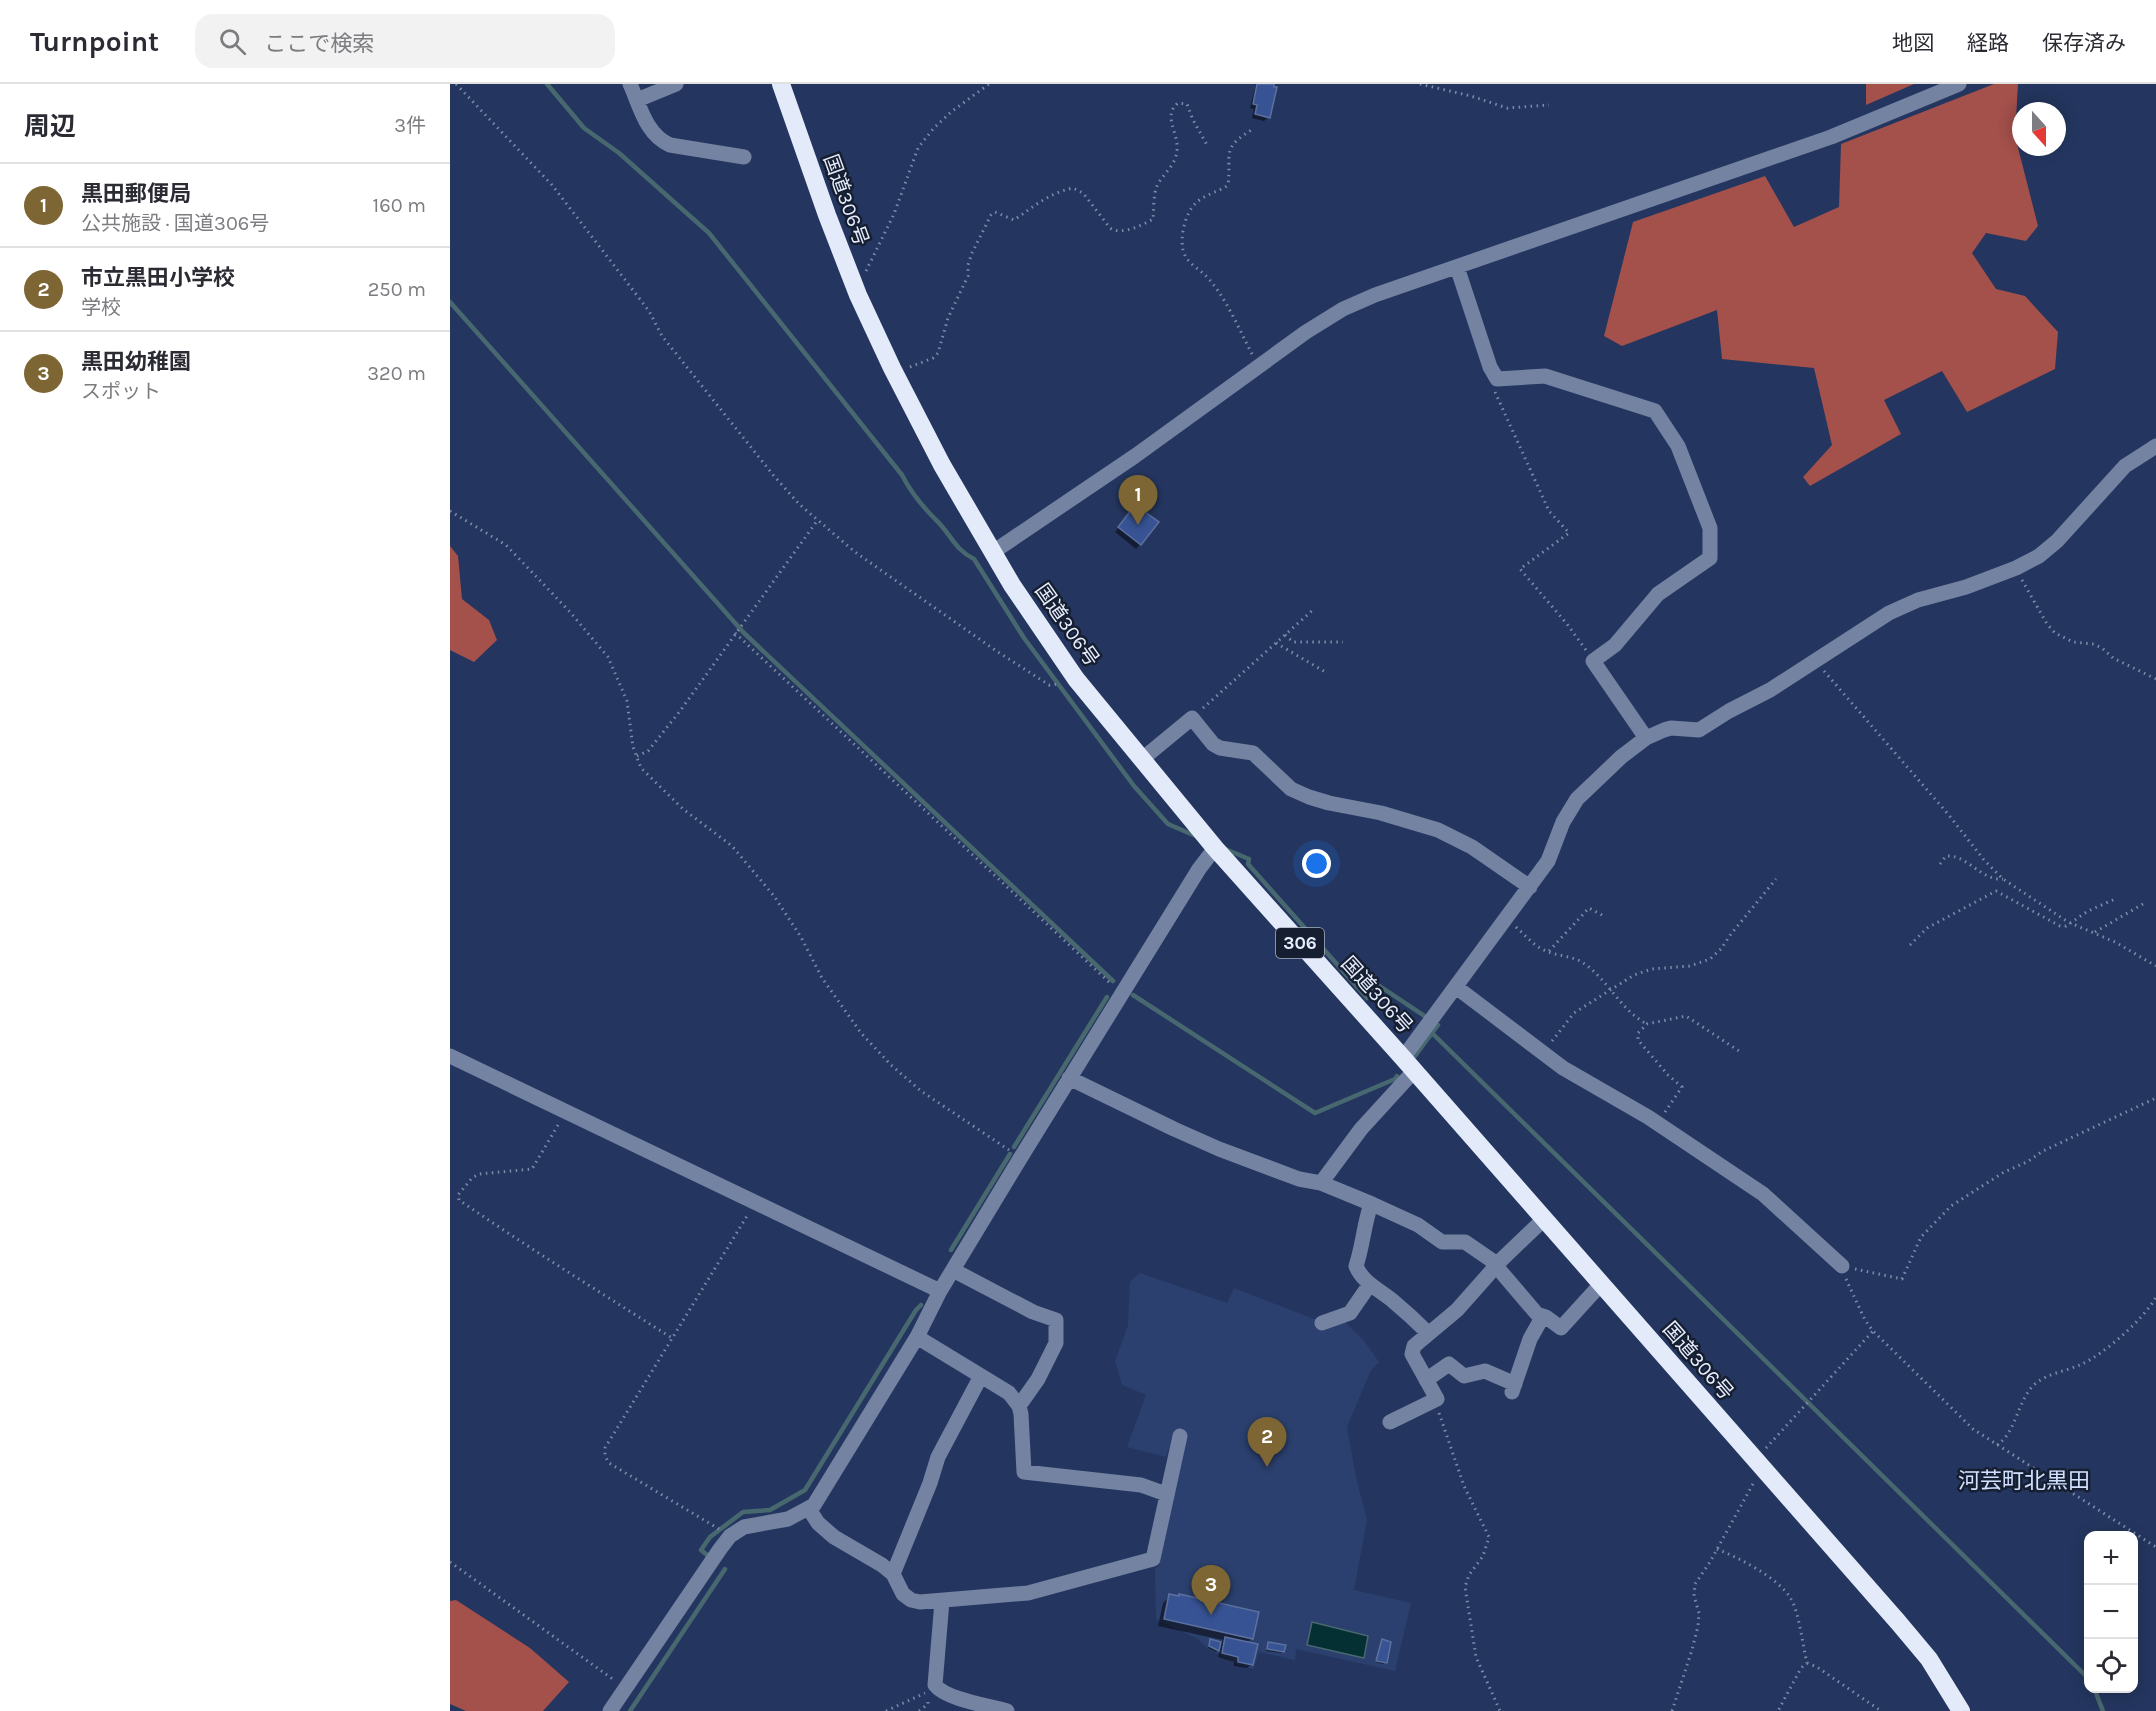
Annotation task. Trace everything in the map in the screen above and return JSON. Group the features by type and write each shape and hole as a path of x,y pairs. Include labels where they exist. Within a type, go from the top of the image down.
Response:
{"highway":[{"name":"国道306号","path":"781,84 853,282 894,374 942,465 993,552 1040,628 1076,679 1215,848 1929,1659 1961,1711"}],"street":[{"path":"630,84 650,130 662,142 744,157"},
{"path":"637,100 676,84"},
{"path":"993,552 1135,456 1306,332 1343,309 1360,301 1831,137 1959,84"},
{"path":"1457,267 1490,367 1497,379 1545,376 1655,411 1678,446 1710,528 1710,558 1658,594 1615,645 1593,661 1647,738"},
{"path":"1321,1183 1408,1065 1456,987 1548,861 1563,822 1577,799 1621,758 1647,738 1671,728 1699,730 1729,711 1770,690 1889,613 1918,600 1966,587 2016,568 2039,556 2057,541 2125,466 2156,446"},
{"path":"1141,760 1192,718 1213,744 1220,748 1253,753 1292,789 1329,803 1381,813 1438,830 1472,847 1530,887"},
{"path":"610,1711 730,1536 752,1524 789,1519 809,1509 828,1483 917,1337 940,1291 1069,1078 1199,869 1215,848"},
{"path":"1456,987 1563,1068 1657,1123 1763,1194 1842,1266"},
{"path":"450,1056 940,1291"},
{"path":"1069,1078 1219,1149 1299,1179 1321,1183 1371,1204 1418,1225 1442,1242 1465,1242 1496,1265 1537,1314 1562,1329 1601,1284"},
{"path":"1371,1204 1364,1225 1356,1266 1370,1284 1386,1295 1428,1333"},
{"path":"1390,1422 1437,1399 1413,1354 1417,1343 1457,1311 1496,1265 1544,1219"},
{"path":"953,1270 1033,1312 1056,1320 1056,1343 1038,1378 1019,1406"},
{"path":"1322,1323 1350,1312 1370,1284"},
{"path":"1426,1380 1449,1364 1464,1376 1485,1371 1513,1388 1530,1339 1543,1316"},
{"path":"917,1337 1009,1394 1019,1406 1023,1427 1024,1472 1141,1485 1166,1494"},
{"path":"893,1574 930,1483 938,1457 981,1376"},
{"path":"809,1509 818,1523 834,1537 893,1574 903,1594 911,1600 942,1601 1028,1593 1153,1559 1180,1436"},
{"path":"942,1601 935,1685 958,1698 1007,1711"}],"path":[{"path":"456,84 552,185 649,311 662,336 799,504 855,552 995,650 1049,685 1064,682"},
{"path":"853,282 863,277 875,254 894,214 918,148 951,112 989,84"},
{"path":"1420,84 1471,96 1507,108 1550,105"},
{"path":"894,374 933,358 938,353 948,318 968,276 972,253 991,215 995,212 1014,220 1031,206 1059,192 1073,188 1083,193 1110,228 1114,231 1122,231 1153,219 1158,184 1176,159 1178,143 1170,114 1178,103 1187,104 1207,145"},
{"path":"1253,129 1232,144 1228,154 1228,185 1196,202 1191,210 1183,234 1183,250 1187,259 1206,276 1218,293 1260,365"},
{"path":"1497,379 1495,394 1549,511 1569,533 1520,569 1568,624 1593,661"},
{"path":"450,511 506,545 570,612 608,657 627,701 633,747 641,768 683,808 732,846 774,896 801,937 822,978 861,1034 891,1065 950,1112 1021,1157"},
{"path":"637,756 648,750 680,711 817,520"},
{"path":"2016,568 2046,624 2055,633 2073,642 2093,644 2102,648 2113,658 2156,679"},
{"path":"1192,718 1314,609"},
{"path":"736,632 1122,993"},
{"path":"1285,634 1293,642 1343,642"},
{"path":"1276,643 1327,673"},
{"path":"1815,660 1948,814 1984,860 2003,879 2071,923 2115,942 2156,966"},
{"path":"1940,864 1946,855 1955,856 1987,875 2003,879"},
{"path":"1543,1052 1574,1013 1610,989 1645,971 1690,966 1710,959 1721,949 1776,879"},
{"path":"1910,945 1927,928 1996,891 2060,926 2066,926 2088,911 2115,899"},
{"path":"2094,933 2143,904"},
{"path":"1548,952 1589,908 1602,915"},
{"path":"1504,920 1514,925 1535,945 1548,952 1583,963 1632,1014 1647,1024"},
{"path":"1657,1123 1682,1087 1663,1070 1638,1040 1638,1033 1647,1024 1686,1016 1742,1053"},
{"path":"1842,1266 1902,1279 1921,1236 1951,1206 2004,1172 2027,1162 2043,1151 2156,1098"},
{"path":"566,1112 532,1169 479,1174 472,1178 458,1195 459,1200 672,1338"},
{"path":"730,1536 609,1463 605,1456 605,1448 755,1202"},
{"path":"1842,1266 1852,1294 1873,1331 1973,1429 2156,1548"},
{"path":"1997,1445 2007,1435 2023,1398 2037,1382 2088,1361 2132,1326 2156,1297"},
{"path":"1672,1711 1698,1626 1699,1614 1694,1596 1695,1584 1754,1481 1759,1466 1873,1331"},
{"path":"1434,1400 1464,1486 1489,1538 1483,1556 1469,1575 1465,1587 1476,1657 1500,1711"},
{"path":"1717,1549 1758,1569 1791,1598 1807,1663"},
{"path":"450,1562 625,1689"},
{"path":"1778,1711 1801,1668 1807,1663"},
{"path":"1807,1663 1817,1667 1881,1711"},
{"path":"886,1711 928,1692 928,1704 919,1711"}],"shaded area":[{"path":"1866,84 1914,84 1866,105"},
{"path":"1994,84 2018,84 2017,102 2012,102 2012,156 2020,156 2038,226 2026,241 1986,233 1972,253 1996,289 2025,296 2058,332 2055,369 1967,412 1942,371 1884,400 1901,434 1810,486 1803,477 1832,445 1814,368 1722,359 1717,310 1622,346 1604,336 1633,222 1765,176 1794,227 1839,207 1841,144"},
{"path":"450,546 458,556 462,599 489,620 497,640 474,662 450,650"},
{"path":"1140,1273 1227,1303 1234,1288 1314,1319 1346,1317 1347,1324 1365,1342 1379,1362 1371,1370 1347,1427 1367,1520 1354,1590 1411,1603 1395,1671 1296,1649 1295,1660 1259,1652 1253,1669 1239,1665 1207,1648 1198,1639 1156,1619 1155,1569 1159,1566 1186,1436 1174,1432 1166,1457 1127,1447 1146,1395 1122,1385 1115,1361 1128,1325 1130,1282"},
{"path":"456,1600 530,1648 569,1682 543,1711 466,1711 450,1704 450,1601"},
{"path":"1312,1622 1368,1636 1364,1658 1307,1645"}],"building":[{"path":"1257,84 1274,84 1274,87 1277,87 1270,118 1255,114 1257,105 1253,104"},
{"path":"1135,505 1159,522 1141,545 1118,527"},
{"path":"1169,1594 1179,1596 1179,1594 1259,1612 1253,1639 1164,1619"},
{"path":"1225,1637 1258,1644 1253,1665 1238,1662 1238,1657 1222,1653"},
{"path":"1210,1639 1221,1642 1219,1651 1209,1646"},
{"path":"1382,1639 1391,1642 1387,1663 1376,1661"},
{"path":"1268,1642 1286,1645 1284,1652 1267,1649"}],"waterway":[{"path":"547,84 584,128 619,153 709,233 902,475 921,504 957,546 974,559 1024,638 1134,786 1168,824 1198,837"},
{"path":"450,302 744,633 1113,981"},
{"path":"1225,849 1249,859 1248,864 1367,998 1378,985 1438,1025 1432,1033"},
{"path":"1133,995 1315,1113 1395,1079 1397,1076"},
{"path":"1014,1147 1107,997"},
{"path":"1415,1056 1432,1033 2084,1674"},
{"path":"951,1250 1010,1154"},
{"path":"707,1555 701,1550 710,1537 743,1512 770,1510 805,1490 921,1305"},
{"path":"630,1711 725,1569"},
{"path":"2096,1693 2103,1711"}],"place":[{"name":"黒田郵便局","path":"1138,525"},
{"name":"市立黒田小学校","path":"1267,1467"},
{"name":"黒田幼稚園","path":"1211,1615"}],"district":[{"name":"河芸町北黒田","path":"2024,1481"}]}
